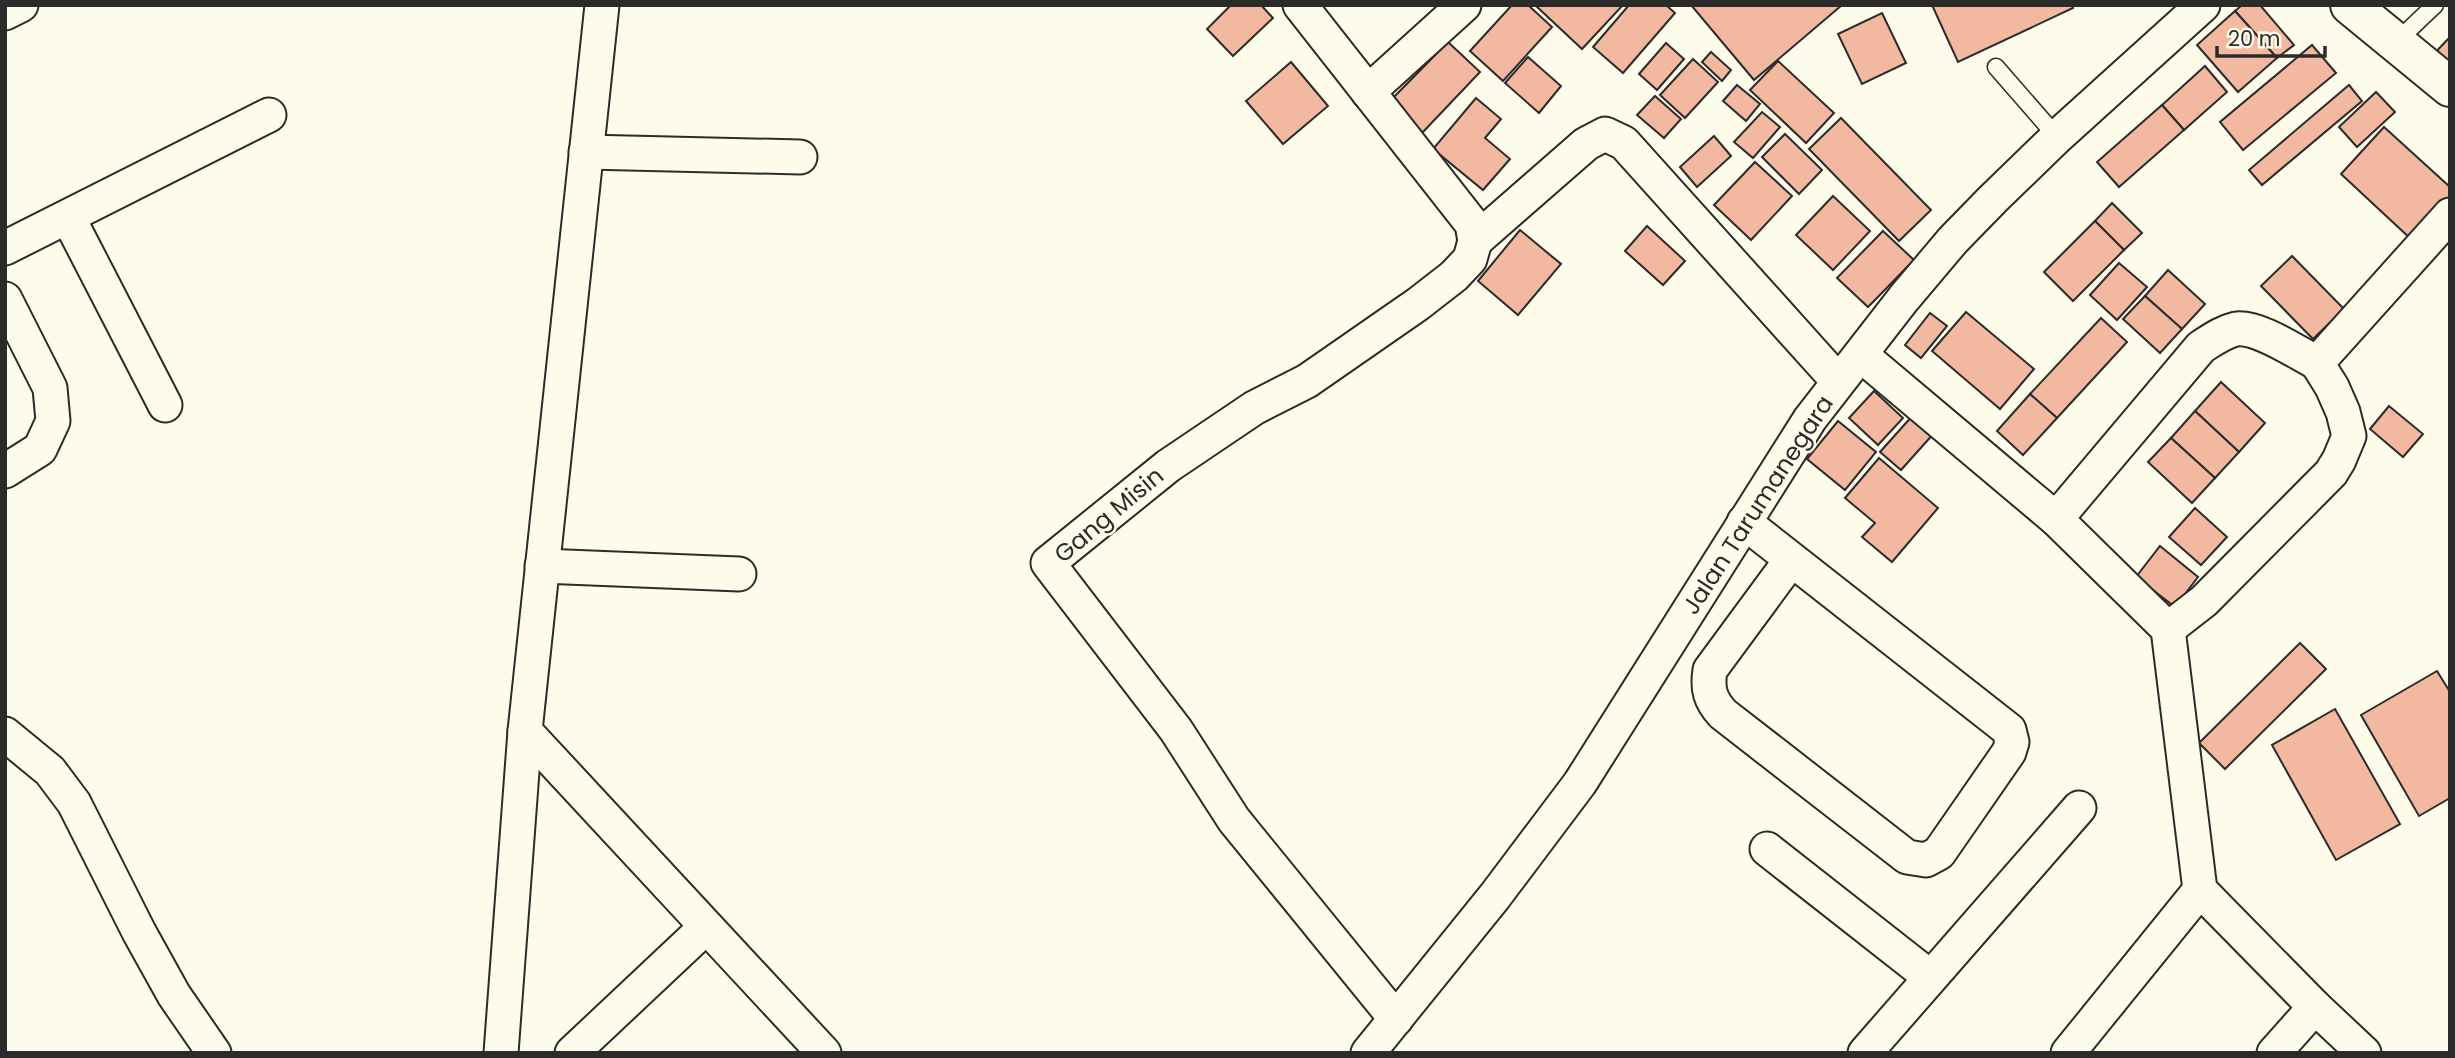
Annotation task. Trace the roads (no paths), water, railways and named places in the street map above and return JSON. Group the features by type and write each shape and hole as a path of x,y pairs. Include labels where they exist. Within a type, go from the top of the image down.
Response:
{"main road":[{"path":"2350,5 2450,87"}],"street":[{"path":"5,13 21,5"},
{"path":"501,1053 525,731 602,5"},
{"path":"1300,5 1472,224 1475,241"},
{"path":"1368,92 1464,5"},
{"name":"Jalan Tarumanegara","path":"1368,1053 1503,886 1580,783 1810,419 1904,298 1953,240 2057,137 2203,5"},
{"path":"5,248 270,115"},
{"path":"1475,241 1586,144 1605,134 1625,143 1838,382"},
{"path":"586,152 800,158"},
{"path":"2317,363 2450,215"},
{"path":"68,217 165,405"},
{"name":"Gang Misin","path":"1396,1019 1234,820 1176,730 1048,563 1168,466 1254,408 1307,381 1418,304 1454,276 1470,259 1475,241"},
{"path":"5,299 50,388 52,421 40,449 5,471"},
{"path":"2056,519 2202,347 2218,336 2236,329 2254,330 2317,363 2343,412 2349,436 2339,460 2331,473 2204,601 2168,629"},
{"path":"1861,355 2056,519 2168,629 2200,890 2364,1053"},
{"path":"1744,522 2009,730 2012,742 2008,752 1939,853 1926,860 1908,857 1723,714 1712,702 1707,685 1710,670 1791,560"},
{"path":"542,566 739,574"},
{"path":"525,731 824,1053"},
{"path":"5,734 50,771 74,803 174,995 214,1053"},
{"path":"1865,1053 2079,808"},
{"path":"1767,849 1930,977"},
{"path":"2068,1053 2200,890"},
{"path":"572,1053 706,927"},
{"path":"2274,1053 2315,1007"}],"lane":[{"path":"2395,43 2435,5"},
{"path":"1996,68 2057,137"}]}
